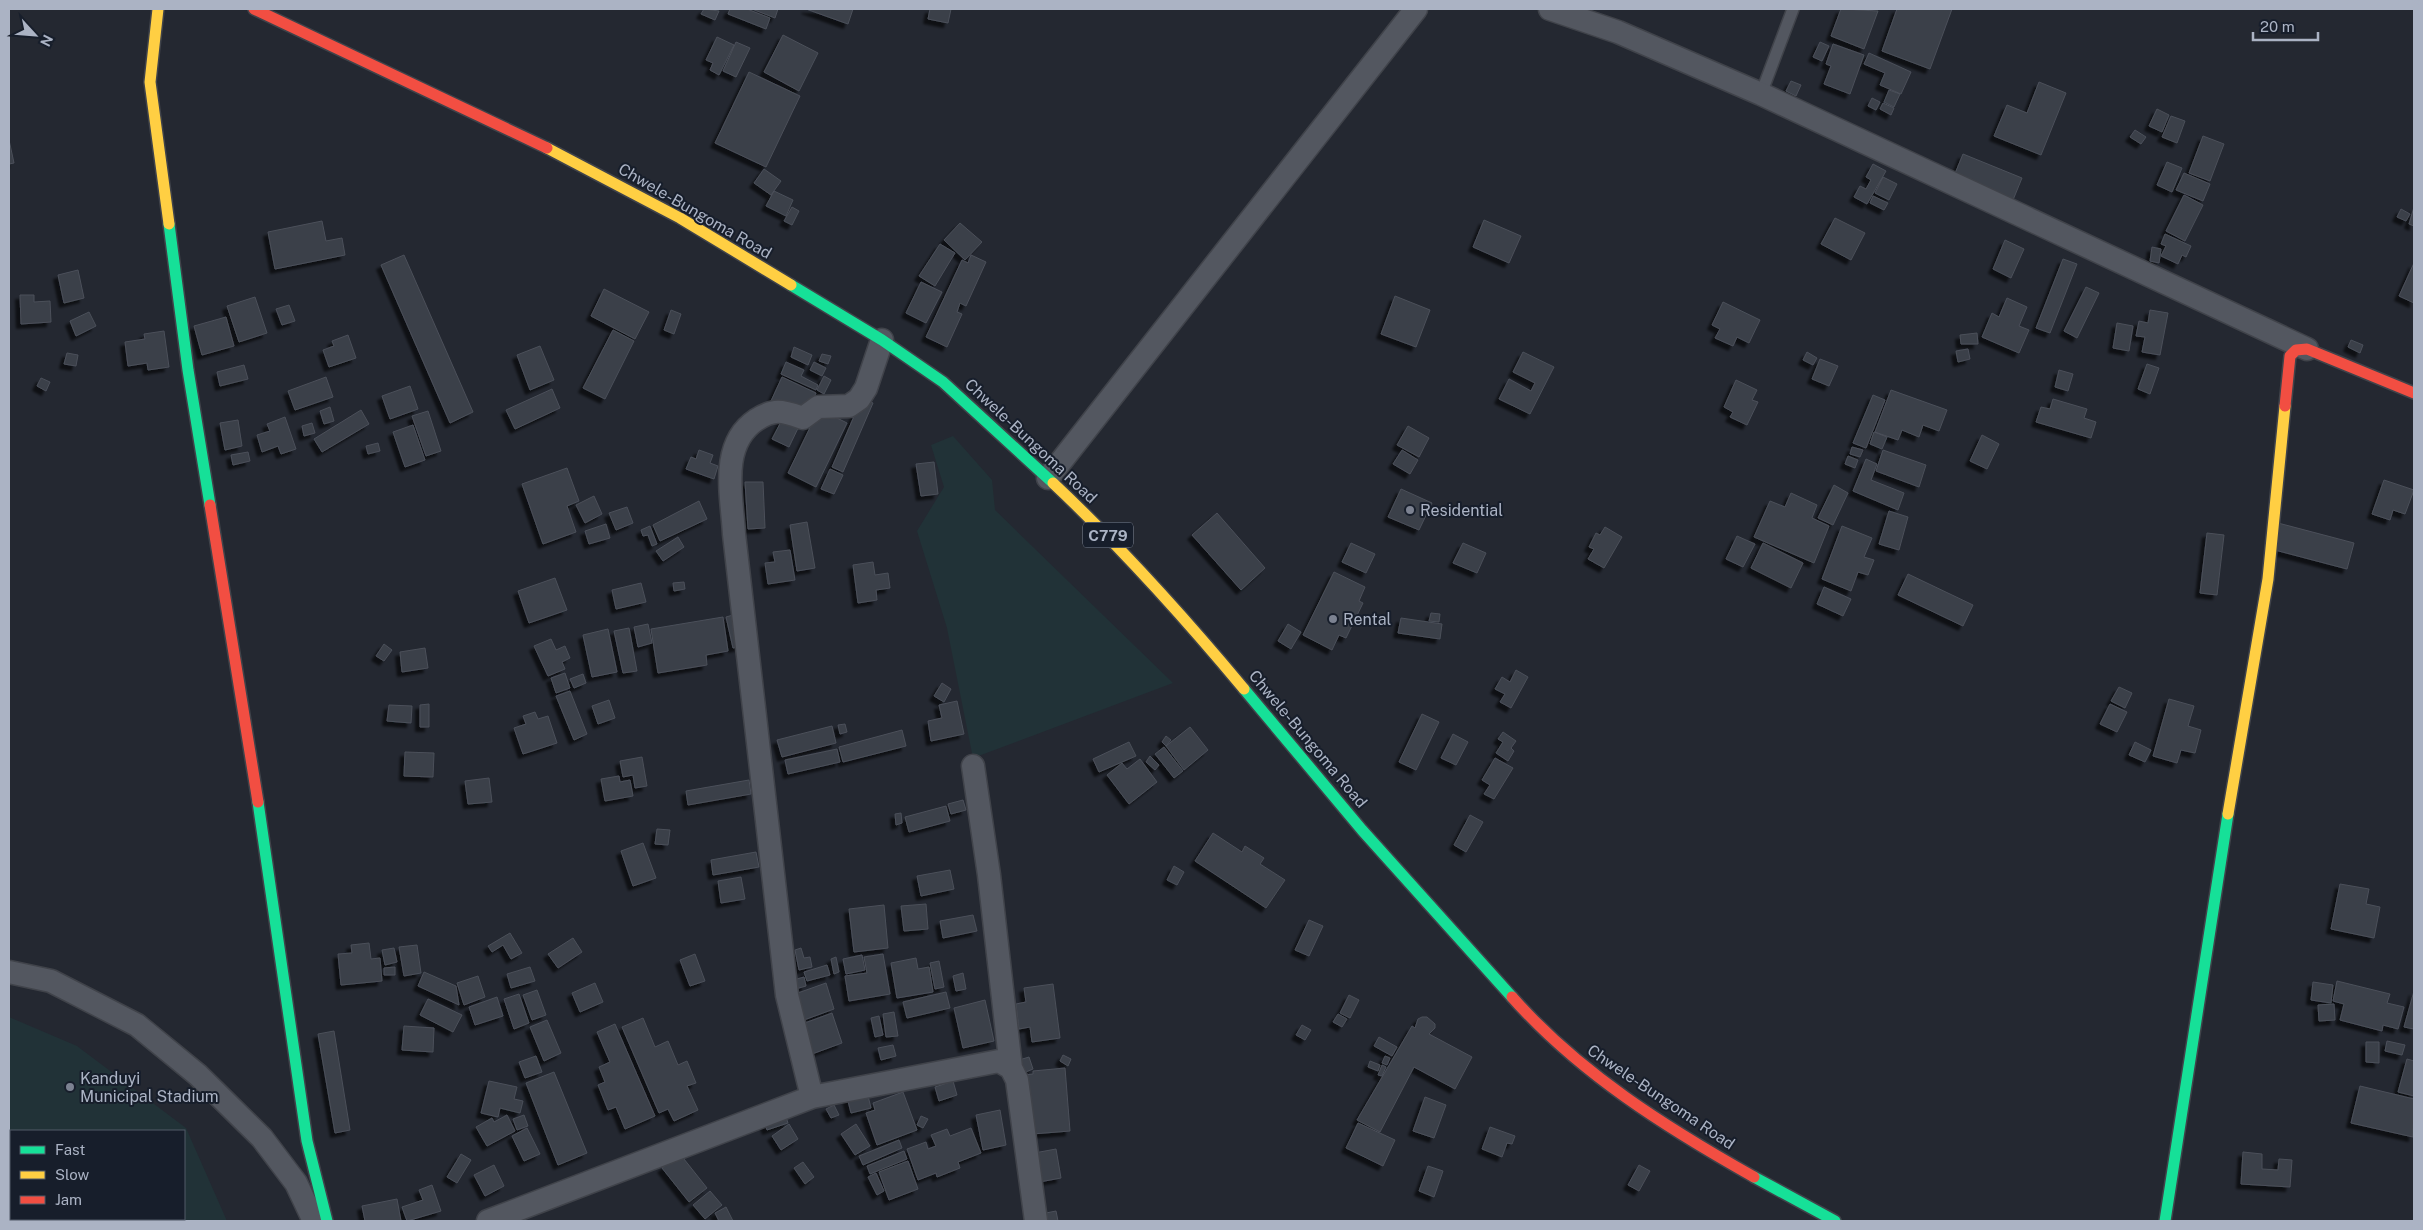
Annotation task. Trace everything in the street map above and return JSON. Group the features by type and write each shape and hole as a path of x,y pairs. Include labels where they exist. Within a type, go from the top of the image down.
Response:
{"street":[{"path":"158,9 150,82 188,370 247,727 307,1141 327,1221"},
{"name":"Chwele-Bungoma Road","path":"254,9 520,134 680,218 882,340 943,382 1106,533 1194,629 1362,830 1528,1017 1587,1070 1710,1152 1835,1221"},
{"path":"1048,478 1416,9"},
{"path":"1550,9 1618,32 1760,94 2307,349 2414,393"},
{"path":"812,1097 787,995 734,534 730,469 738,437 748,426 769,412 784,412 802,418 818,407 849,406 859,400 866,388 882,340"},
{"path":"2165,1221 2222,847 2268,579 2287,371 2290,356 2296,350 2307,349"},
{"path":"973,766 989,875 1011,1068 1017,1080 1036,1221"},
{"path":"9,972 51,981 136,1025 198,1075 262,1138 296,1183 314,1221"},
{"path":"488,1221 812,1097 992,1061 999,1060 1011,1068"}],"lane":[{"path":"1760,94 1794,9"}],"shaded area":[{"path":"953,436 992,480 995,510 1173,683 973,758 947,628 917,531 944,487 931,445"},
{"name":"Kanduyi Municipal Stadium","path":"9,1017 77,1046 186,1128 227,1221 9,1221"}],"building":[{"path":"704,9 719,11 715,20 701,14"},
{"path":"730,9 747,9 770,18 766,29 728,14"},
{"path":"752,9 778,9 775,18"},
{"path":"806,9 853,9 848,24"},
{"path":"930,9 951,9 948,23 928,19"},
{"path":"1841,9 1878,11 1864,49 1831,36"},
{"path":"1897,9 1952,9 1930,69 1882,51"},
{"path":"783,35 818,53 799,91 764,72"},
{"path":"717,37 734,45 719,75 710,70 713,63 706,60"},
{"path":"736,42 750,48 736,77 723,71"},
{"path":"1820,42 1829,46 1822,61 1813,57"},
{"path":"1833,44 1864,55 1850,94 1824,84 1831,66 1826,64"},
{"path":"1869,53 1911,72 1901,94 1880,85 1885,73 1864,64"},
{"path":"749,72 800,96 766,167 715,143"},
{"path":"1791,81 1801,85 1796,96 1786,91"},
{"path":"2039,82 2066,93 2041,155 1994,136 2007,105 2027,113"},
{"path":"1889,90 1900,94 1894,107 1884,102"},
{"path":"1872,98 1880,102 1876,110 1868,106"},
{"path":"1883,103 1894,108 1891,115 1880,109"},
{"path":"2157,109 2169,115 2162,132 2149,126"},
{"path":"2171,116 2185,121 2177,143 2162,137"},
{"path":"2135,130 2146,137 2141,144 2130,137"},
{"path":"2203,136 2224,144 2210,181 2189,173"},
{"path":"9,140 14,163 9,164"},
{"path":"1963,154 2022,178 2013,200 1954,176"},
{"path":"2167,162 2182,168 2172,192 2157,185"},
{"path":"1873,164 1886,171 1867,204 1854,197 1860,186 1866,189 1871,180 1866,177"},
{"path":"764,169 781,181 771,195 754,183"},
{"path":"2184,173 2210,184 2203,201 2176,190"},
{"path":"1883,177 1897,184 1889,200 1875,193"},
{"path":"774,191 793,200 786,216 766,206"},
{"path":"2184,195 2203,205 2185,241 2166,231"},
{"path":"1873,196 1888,203 1884,210 1870,203"},
{"path":"792,207 799,211 792,225 784,221"},
{"path":"2414,207 2414,226 2409,224"},
{"path":"2401,209 2410,214 2406,221 2397,217"},
{"path":"1835,218 1865,233 1851,260 1821,244"},
{"path":"1484,220 1521,236 1509,263 1473,247"},
{"path":"322,221 326,241 342,238 345,255 275,269 268,232"},
{"path":"960,223 982,242 965,260 944,240"},
{"path":"2165,234 2191,246 2186,257 2182,255 2178,264 2161,256 2166,246 2161,244"},
{"path":"2005,240 2024,249 2011,278 1993,269"},
{"path":"940,244 955,253 935,286 919,276"},
{"path":"2152,247 2161,249 2159,263 2150,261"},
{"path":"404,255 473,412 450,423 381,265"},
{"path":"971,255 986,262 966,306 960,303 957,312 962,314 947,347 926,337 962,260 968,263"},
{"path":"2063,259 2077,264 2050,333 2036,328"},
{"path":"2414,263 2414,303 2399,296"},
{"path":"78,270 84,298 64,303 58,275"},
{"path":"921,282 942,292 926,323 906,313"},
{"path":"2086,287 2099,293 2077,338 2064,331"},
{"path":"604,289 649,312 635,339 591,316"},
{"path":"20,295 34,295 34,302 50,301 51,322 21,324"},
{"path":"1395,296 1430,310 1416,347 1381,334"},
{"path":"255,297 267,333 239,342 227,306"},
{"path":"2007,298 2027,307 2019,326 2029,330 2019,353 1982,337 1992,313 1999,317"},
{"path":"1723,302 1760,320 1749,343 1737,337 1733,346 1715,338 1720,329 1712,325"},
{"path":"289,305 295,321 282,325 276,309"},
{"path":"671,310 681,314 674,334 664,330"},
{"path":"2150,310 2168,313 2160,355 2142,352 2145,337 2136,336 2139,321 2148,323"},
{"path":"89,312 96,326 76,336 70,321"},
{"path":"226,317 234,346 202,355 194,326"},
{"path":"2117,323 2133,326 2129,351 2113,348"},
{"path":"613,330 634,341 605,399 583,388"},
{"path":"164,331 169,367 148,370 147,363 128,366 125,342 145,339 144,334"},
{"path":"1977,333 1978,344 1961,344 1960,335"},
{"path":"348,335 356,358 329,367 323,350 334,346 332,341"},
{"path":"2351,340 2363,345 2360,353 2348,347"},
{"path":"540,346 554,380 530,390 517,355"},
{"path":"794,347 812,355 808,365 791,357"},
{"path":"1968,349 1970,359 1958,362 1956,351"},
{"path":"1523,352 1554,367 1530,414 1499,399 1509,379 1531,391 1535,383 1513,372"},
{"path":"1807,352 1817,358 1813,365 1803,360"},
{"path":"67,353 78,355 76,366 64,364"},
{"path":"822,354 831,356 828,364 819,361"},
{"path":"1820,359 1838,366 1829,386 1812,379"},
{"path":"786,362 804,370 801,376 818,385 816,390 781,374"},
{"path":"814,362 826,368 822,376 810,370"},
{"path":"2147,364 2159,368 2150,394 2138,389"},
{"path":"244,365 248,379 220,386 217,372"},
{"path":"2059,370 2073,374 2068,391 2055,387"},
{"path":"824,376 831,380 824,394 817,390"},
{"path":"326,377 333,397 295,410 288,391"},
{"path":"782,377 816,393 804,417 771,401"},
{"path":"41,378 50,382 46,391 37,386"},
{"path":"1736,380 1757,390 1752,400 1758,402 1747,425 1730,417 1733,412 1724,407"},
{"path":"410,386 418,409 390,419 382,396"},
{"path":"552,389 560,408 515,429 506,410"},
{"path":"1891,390 1947,410 1939,431 1923,425 1919,437 1902,430 1898,440 1875,432"},
{"path":"1873,395 1885,400 1866,448 1853,443"},
{"path":"862,398 873,403 843,472 832,467"},
{"path":"2053,399 2087,409 2084,418 2096,422 2091,438 2036,422 2041,407 2050,409"},
{"path":"330,407 334,421 324,424 320,411"},
{"path":"819,409 847,423 816,487 788,473"},
{"path":"361,410 369,424 322,452 314,439"},
{"path":"428,411 441,451 426,456 412,416"},
{"path":"785,414 801,422 789,447 772,439"},
{"path":"285,417 296,449 281,454 278,446 262,452 257,435 270,431 267,424"},
{"path":"238,420 242,446 225,450 220,423"},
{"path":"312,423 315,433 304,436 302,426"},
{"path":"413,425 425,460 405,467 393,432"},
{"path":"1408,426 1429,438 1419,457 1397,445"},
{"path":"1874,432 1887,437 1882,449 1870,444"},
{"path":"1982,435 1999,444 1987,469 1970,461"},
{"path":"378,443 380,451 368,454 366,446"},
{"path":"1852,447 1863,450 1860,457 1850,454"},
{"path":"699,450 713,455 710,463 718,466 714,479 686,469 691,457 696,459"},
{"path":"1402,450 1418,460 1410,474 1393,464"},
{"path":"1883,450 1926,465 1919,487 1876,471"},
{"path":"248,452 250,461 233,465 231,455"},
{"path":"1848,456 1858,460 1855,468 1845,464"},
{"path":"1866,459 1877,464 1871,480 1904,493 1898,510 1853,491"},
{"path":"934,462 938,494 921,496 916,464"},
{"path":"567,468 579,501 567,506 576,532 543,544 522,484"},
{"path":"830,469 843,475 834,494 821,489"},
{"path":"2384,480 2414,490 2405,514 2393,510 2390,520 2372,514"},
{"path":"745,482 763,482 765,528 748,529"},
{"path":"1834,485 1848,493 1833,525 1818,518"},
{"name":"Residential","path":"1401,489 1432,503 1419,530 1388,517"},
{"path":"1791,493 1817,505 1812,518 1829,526 1814,563 1754,537 1770,501 1785,507"},
{"path":"594,496 602,514 585,523 576,505"},
{"path":"699,501 707,519 660,541 653,525"},
{"path":"627,507 633,523 616,530 609,513"},
{"path":"1889,511 1908,517 1899,550 1879,544"},
{"path":"1217,513 1265,568 1241,590 1192,535"},
{"path":"807,522 815,568 797,571 790,525"},
{"path":"2278,523 2354,543 2347,569 2271,549"},
{"path":"606,524 610,538 589,544 585,531"},
{"path":"650,526 657,544 652,546 648,535 643,536 641,530"},
{"path":"1842,526 1872,538 1864,557 1874,560 1868,575 1858,572 1851,591 1822,579"},
{"path":"1605,527 1622,537 1604,568 1588,559 1594,549 1589,547 1596,533 1600,535"},
{"path":"2207,533 2224,535 2217,595 2200,593"},
{"path":"1737,536 1755,544 1743,567 1726,559"},
{"path":"678,537 684,547 663,561 656,551"},
{"path":"1351,543 1375,554 1366,573 1342,562"},
{"path":"1463,543 1486,553 1477,573 1453,563"},
{"path":"1763,543 1803,563 1791,588 1751,568"},
{"path":"790,550 795,580 768,584 765,563 775,562 773,552"},
{"path":"873,562 875,575 888,573 890,588 876,590 877,600 858,603 853,565"},
{"name":"Rental","path":"1334,572 1365,587 1359,601 1363,603 1346,638 1339,635 1332,650 1303,635"},
{"path":"1908,574 1973,605 1963,626 1898,595"},
{"path":"555,578 567,610 529,623 518,591"},
{"path":"684,582 685,589 674,591 673,583"},
{"path":"641,583 646,602 616,609 612,590"},
{"path":"1824,587 1851,599 1843,616 1817,604"},
{"path":"1431,613 1440,614 1439,622 1429,621"},
{"path":"733,615 741,646 733,648 726,617"},
{"path":"723,617 728,651 706,655 707,665 658,673 651,629"},
{"path":"1401,618 1442,624 1440,639 1398,633"},
{"path":"648,624 652,643 638,647 634,627"},
{"path":"1288,624 1301,632 1291,649 1278,641"},
{"path":"629,628 637,671 623,673 614,631"},
{"path":"608,629 617,672 592,677 583,635"},
{"path":"551,639 556,650 565,646 570,658 562,662 565,669 548,676 534,646"},
{"path":"384,644 392,650 384,661 376,656"},
{"path":"425,648 428,668 402,672 400,652"},
{"path":"1516,670 1528,677 1511,708 1500,702 1505,694 1495,689 1502,677 1510,682"},
{"path":"565,673 570,688 556,693 551,678"},
{"path":"583,674 586,683 574,688 570,679"},
{"path":"942,683 951,689 944,702 934,696"},
{"path":"2119,687 2132,693 2125,708 2111,701"},
{"path":"570,691 587,734 574,740 556,696"},
{"path":"2169,699 2194,706 2188,726 2201,730 2195,753 2181,750 2177,763 2153,756"},
{"path":"609,700 615,718 598,724 592,706"},
{"path":"957,701 964,734 931,741 928,721 942,718 939,705"},
{"path":"429,704 429,727 420,727 420,705"},
{"path":"2110,704 2127,712 2117,732 2100,724"},
{"path":"389,705 412,706 411,723 387,721"},
{"path":"535,712 538,719 548,716 557,743 523,754 514,728 526,724 523,716"},
{"path":"1422,714 1439,722 1416,770 1399,762"},
{"path":"845,724 847,732 840,734 838,725"},
{"path":"832,726 836,743 782,757 777,740"},
{"path":"1190,727 1208,750 1184,770 1166,746"},
{"path":"902,730 906,746 843,762 839,747"},
{"path":"1503,732 1516,741 1511,748 1514,751 1508,761 1496,753 1503,742 1498,739"},
{"path":"1453,734 1468,742 1456,765 1441,758"},
{"path":"1166,736 1171,740 1166,746 1162,742"},
{"path":"1129,742 1136,756 1099,772 1093,759"},
{"path":"2135,742 2151,750 2145,762 2129,755"},
{"path":"1164,747 1183,771 1174,778 1155,754"},
{"path":"837,749 840,762 788,774 785,760"},
{"path":"405,752 434,753 433,777 404,776"},
{"path":"1150,756 1159,765 1155,770 1146,762"},
{"path":"642,757 647,786 635,788 633,775 623,777 620,761"},
{"path":"1495,758 1513,768 1494,799 1484,794 1490,785 1482,780"},
{"path":"1140,759 1157,782 1129,804 1107,775 1122,763 1127,769"},
{"path":"619,776 620,782 630,780 633,796 605,801 601,779"},
{"path":"489,778 492,802 468,804 465,781"},
{"path":"749,780 751,794 688,805 686,791"},
{"path":"963,800 966,810 951,814 948,804"},
{"path":"946,806 950,821 909,832 905,817"},
{"path":"901,813 902,823 896,825 895,814"},
{"path":"1470,815 1483,822 1466,852 1454,845"},
{"path":"657,829 670,830 668,845 655,844"},
{"path":"1213,833 1242,852 1245,846 1264,858 1260,864 1285,880 1266,908 1195,861"},
{"path":"643,843 656,878 633,886 621,851"},
{"path":"756,852 759,867 713,875 711,860"},
{"path":"1174,866 1184,872 1177,885 1167,880"},
{"path":"950,870 954,889 921,896 917,876"},
{"path":"741,877 745,899 721,903 718,881"},
{"path":"2340,884 2369,889 2366,904 2380,907 2374,938 2331,929"},
{"path":"926,904 928,929 904,931 901,906"},
{"path":"884,905 888,948 854,952 849,909"},
{"path":"973,915 977,931 943,938 940,921"},
{"path":"1309,920 1323,926 1309,956 1295,950"},
{"path":"510,933 522,953 511,959 503,945 492,952 488,946"},
{"path":"573,938 582,952 558,968 548,954"},
{"path":"369,943 371,959 380,958 382,981 341,985 338,954 352,953 351,945"},
{"path":"417,945 421,973 404,976 399,947"},
{"path":"394,948 397,962 385,965 382,950"},
{"path":"801,948 804,958 810,957 812,967 799,970 795,950"},
{"path":"695,954 705,981 690,986 680,960"},
{"path":"883,954 890,994 849,1001 845,976 867,973 864,957"},
{"path":"862,955 865,970 846,974 843,959"},
{"path":"836,957 839,972 834,974 831,959"},
{"path":"916,958 918,969 929,967 933,992 897,998 891,963"},
{"path":"939,961 944,987 935,989 930,963"},
{"path":"827,965 830,975 807,981 804,972"},
{"path":"395,967 395,975 384,975 384,968"},
{"path":"530,967 535,981 511,988 507,974"},
{"path":"424,972 456,986 459,1005 418,986"},
{"path":"963,973 966,989 956,991 953,976"},
{"path":"478,976 485,997 464,1005 457,983"},
{"path":"804,977 806,986 792,990 790,981"},
{"path":"2337,981 2390,994 2387,1003 2404,1007 2398,1029 2383,1025 2382,1031 2340,1020 2344,1004 2333,1001"},
{"path":"2313,982 2333,985 2331,1003 2311,1000"},
{"path":"595,983 603,1002 580,1012 572,993"},
{"path":"826,983 834,1009 804,1020 795,994"},
{"path":"1053,984 1060,1038 1032,1042 1030,1027 1019,1029 1016,1004 1026,1002 1024,988"},
{"path":"537,990 546,1015 532,1020 523,995"},
{"path":"2414,991 2414,1029 2404,1027"},
{"path":"946,992 950,1008 907,1018 903,1002"},
{"path":"519,994 529,1023 514,1029 504,999"},
{"path":"1349,995 1359,1000 1350,1018 1340,1013"},
{"path":"497,997 503,1016 475,1025 469,1007"},
{"path":"428,999 462,1015 453,1032 420,1015"},
{"path":"985,1000 994,1041 963,1048 954,1008"},
{"path":"2334,1004 2335,1020 2319,1021 2318,1005"},
{"path":"894,1012 898,1036 886,1037 883,1014"},
{"path":"832,1013 842,1043 812,1054 802,1024"},
{"path":"1338,1014 1347,1019 1342,1027 1333,1022"},
{"path":"879,1016 883,1035 875,1037 871,1018"},
{"path":"1427,1017 1435,1024 1435,1028 1429,1034 1472,1057 1455,1089 1414,1067 1380,1132 1357,1120 1412,1026 1415,1028 1418,1019"},
{"path":"643,1018 655,1047 668,1041 678,1065 687,1061 696,1083 687,1086 698,1110 674,1121 668,1109 659,1113 622,1027"},
{"path":"547,1020 561,1053 544,1061 530,1027"},
{"path":"615,1024 655,1116 625,1129 616,1107 608,1110 598,1085 605,1082 599,1067 610,1062 597,1032"},
{"path":"1302,1025 1311,1030 1305,1040 1296,1035"},
{"path":"404,1026 434,1028 433,1052 402,1050"},
{"path":"334,1031 350,1130 335,1133 318,1034"},
{"path":"1379,1037 1397,1047 1392,1056 1374,1046"},
{"path":"2387,1041 2405,1045 2402,1055 2385,1051"},
{"path":"2366,1042 2379,1042 2379,1063 2366,1062"},
{"path":"893,1045 896,1056 881,1060 878,1048"},
{"path":"1063,1055 1071,1059 1068,1066 1060,1061"},
{"path":"536,1056 542,1072 525,1078 519,1062"},
{"path":"1385,1056 1390,1058 1387,1065 1382,1063"},
{"path":"1029,1057 1033,1069 1021,1074 1016,1061"},
{"path":"2407,1059 2414,1061 2414,1096 2398,1092"},
{"path":"1370,1061 1380,1065 1378,1071 1368,1067"},
{"path":"1382,1065 1386,1067 1382,1076 1378,1075"},
{"path":"1065,1068 1070,1131 1032,1134 1024,1075 1033,1074 1033,1071"},
{"path":"554,1072 587,1153 558,1165 526,1083"},
{"path":"489,1081 517,1087 514,1099 523,1101 520,1113 500,1108 498,1117 481,1113"},
{"path":"953,1081 957,1095 939,1101 935,1087"},
{"path":"2360,1086 2414,1099 2413,1137 2351,1123"},
{"path":"867,1092 871,1108 851,1113 847,1097"},
{"path":"903,1092 917,1130 877,1145 866,1113 875,1110 873,1103"},
{"path":"1425,1097 1446,1105 1434,1138 1413,1131"},
{"path":"834,1105 839,1115 831,1118 826,1109"},
{"path":"1000,1110 1006,1145 983,1150 976,1115"},
{"path":"785,1114 788,1123 767,1130 764,1122"},
{"path":"507,1115 515,1131 487,1146 476,1127 492,1118 494,1122"},
{"path":"524,1115 528,1126 517,1130 513,1119"},
{"path":"921,1116 928,1119 923,1128 917,1125"},
{"path":"1358,1123 1395,1140 1383,1166 1346,1148"},
{"path":"789,1124 798,1139 781,1150 772,1136"},
{"path":"856,1124 870,1146 855,1155 841,1134"},
{"path":"1490,1127 1515,1136 1512,1144 1507,1143 1502,1157 1482,1149"},
{"path":"527,1128 540,1154 524,1161 512,1136"},
{"path":"971,1128 981,1153 958,1162 960,1168 937,1177 936,1173 918,1180 907,1149 926,1142 928,1149 936,1146 931,1135 947,1129 950,1136"},
{"path":"899,1140 902,1148 863,1165 859,1156"},
{"path":"1056,1149 1061,1178 1034,1183 1029,1154"},
{"path":"904,1151 907,1159 870,1174 867,1166"},
{"path":"2243,1152 2262,1154 2262,1169 2278,1170 2279,1159 2292,1160 2290,1187 2241,1184"},
{"path":"461,1154 471,1160 457,1183 447,1177"},
{"path":"680,1154 707,1188 689,1202 662,1168"},
{"path":"908,1161 918,1189 889,1200 879,1172"},
{"path":"803,1162 814,1177 805,1184 794,1168"},
{"path":"494,1165 504,1186 485,1196 474,1175"},
{"path":"1639,1165 1650,1171 1639,1191 1628,1185"},
{"path":"1428,1166 1443,1171 1434,1197 1419,1191"},
{"path":"876,1173 884,1191 877,1195 868,1177"},
{"path":"432,1185 441,1211 407,1221 402,1207 423,1200 419,1190"},
{"path":"710,1191 722,1205 705,1219 693,1205"},
{"path":"397,1199 401,1221 365,1221 362,1206"},
{"path":"726,1207 733,1221 719,1221 715,1213"},
{"path":"1056,1211 1058,1221 1042,1221 1041,1214"}],"traffic: fast":[{"path":"169,224 188,370 210,505"},
{"path":"791,285 882,340 943,382 1053,483"},
{"path":"1244,689 1362,830 1512,997"},
{"path":"258,802 307,1141 327,1221"},
{"path":"2165,1221 2228,814"},
{"path":"1754,1177 1835,1221"}],"traffic: slow":[{"path":"158,9 150,82 169,224"},
{"path":"547,148 680,218 791,285"},
{"path":"2228,814 2268,579 2285,406"},
{"path":"1053,483 1152,583 1244,689"}],"traffic: jam":[{"path":"254,9 547,148"},
{"path":"2285,406 2290,356 2296,350 2307,349 2414,393"},
{"path":"210,505 258,802"},
{"path":"1512,997 1538,1025 1595,1074 1657,1119 1754,1177"}],"place":[{"name":"Residential","path":"1410,510"},
{"name":"Rental","path":"1333,619"},
{"name":"Kanduyi Municipal Stadium","path":"70,1087"}]}
